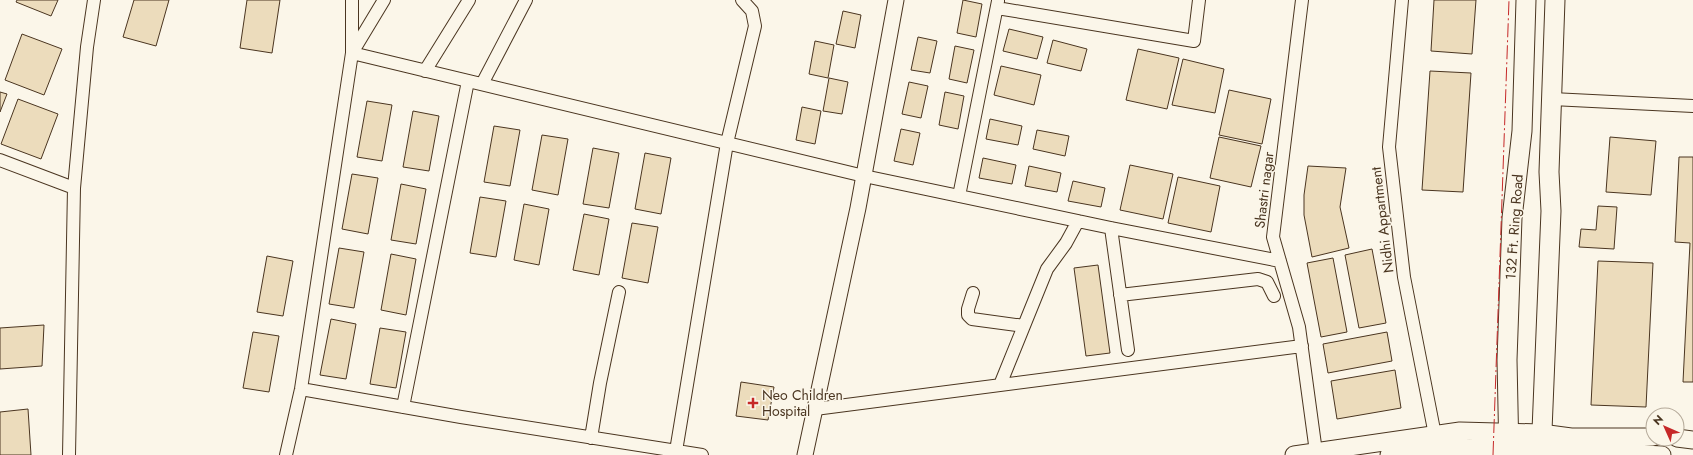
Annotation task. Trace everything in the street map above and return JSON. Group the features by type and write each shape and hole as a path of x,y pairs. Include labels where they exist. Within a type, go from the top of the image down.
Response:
{"main road":[{"name":"132 Ft. Ring Road","path":"1509,446 1507,360 1512,218 1522,131 1526,0"},
{"path":"1541,446 1551,211 1549,172 1555,0"},
{"path":"1294,455 1460,432 1509,446"},
{"path":"1541,446 1571,437 1645,437"},
{"path":"1389,455 1450,448 1509,446 1541,446 1662,455"}],"street":[{"path":"68,455 74,188 87,47 94,0"},
{"path":"286,455 301,389 352,53 352,0"},
{"path":"352,53 384,0"},
{"path":"426,71 469,0"},
{"path":"482,84 526,0"},
{"path":"676,451 727,143 755,26 752,11 742,0"},
{"path":"805,455 864,176 896,0"},
{"path":"959,196 998,4 1194,41 1199,0"},
{"name":"Shastri nagar","path":"1302,0 1273,237 1299,327 1316,452"},
{"name":"Nidhi Appartment","path":"1402,0 1389,147 1404,277 1435,435"},
{"path":"352,53 864,176 1111,228 1280,261"},
{"path":"403,407 468,81"},
{"path":"1552,99 1693,106"},
{"path":"0,160 74,188"},
{"path":"1000,385 1047,269 1066,243 1078,221"},
{"path":"1111,228 1128,350"},
{"path":"1120,295 1258,279 1267,282 1274,296"},
{"path":"591,438 600,383 619,292"},
{"path":"973,293 968,309 968,315 972,319 1024,326"},
{"path":"815,409 1302,346"},
{"path":"301,389 591,438 702,455"}],"building":[{"path":"17,0 58,0 51,16 16,2"},
{"path":"134,0 169,0 156,46 123,37"},
{"path":"247,0 280,0 272,53 240,48"},
{"path":"963,0 982,4 976,37 957,33"},
{"path":"1434,0 1476,0 1472,54 1431,51"},
{"path":"843,11 861,15 855,48 836,44"},
{"path":"1009,29 1043,37 1037,59 1003,51"},
{"path":"22,34 62,49 44,95 5,80"},
{"path":"918,37 937,41 930,73 911,70"},
{"path":"1053,40 1087,49 1081,71 1047,63"},
{"path":"815,41 834,45 828,78 809,74"},
{"path":"955,46 974,50 967,83 949,79"},
{"path":"1138,49 1179,58 1167,109 1126,100"},
{"path":"1183,59 1224,69 1215,113 1172,105"},
{"path":"1001,66 1041,75 1034,105 994,95"},
{"path":"1430,71 1471,73 1463,192 1422,190"},
{"path":"829,78 848,82 842,114 823,111"},
{"path":"909,82 928,86 921,118 902,114"},
{"path":"1229,90 1271,99 1262,144 1219,135"},
{"path":"0,92 7,94 0,112"},
{"path":"945,92 964,96 958,129 939,125"},
{"path":"18,99 58,114 41,159 1,144"},
{"path":"367,101 392,105 382,161 357,157"},
{"path":"802,107 821,111 815,144 796,140"},
{"path":"413,111 439,116 429,171 403,167"},
{"path":"990,119 1022,126 1018,145 986,139"},
{"path":"494,126 520,130 510,186 484,182"},
{"path":"901,129 920,133 913,165 894,161"},
{"path":"1037,130 1069,136 1065,156 1033,149"},
{"path":"542,135 568,139 558,195 532,190"},
{"path":"1219,137 1261,146 1251,187 1210,178"},
{"path":"1610,137 1656,141 1651,195 1606,192"},
{"path":"593,148 619,153 609,208 583,204"},
{"path":"645,153 671,158 661,214 635,209"},
{"path":"1679,157 1693,157 1693,382 1683,382 1690,243 1675,242"},
{"path":"983,158 1016,165 1012,184 979,178"},
{"path":"1130,165 1173,174 1163,219 1120,210"},
{"path":"1029,166 1061,173 1057,192 1025,186"},
{"path":"1308,166 1346,168 1340,207 1349,248 1312,257 1304,215 1304,195"},
{"path":"352,174 378,178 368,234 342,229"},
{"path":"1178,177 1220,186 1211,232 1168,223"},
{"path":"1073,181 1105,188 1101,207 1068,201"},
{"path":"401,184 426,189 416,244 391,240"},
{"path":"480,197 506,201 496,257 470,253"},
{"path":"524,204 549,209 539,265 514,260"},
{"path":"1598,206 1617,207 1614,249 1579,247 1581,229 1596,230"},
{"path":"584,214 609,219 599,275 573,270"},
{"path":"632,223 658,227 648,283 622,278"},
{"path":"339,248 364,252 354,308 329,304"},
{"path":"1372,249 1386,323 1359,328 1345,255"},
{"path":"391,254 416,259 406,315 381,310"},
{"path":"267,256 293,261 283,316 257,312"},
{"path":"1333,258 1347,332 1321,337 1307,263"},
{"path":"1598,261 1653,263 1646,407 1591,405"},
{"path":"1098,265 1110,353 1086,356 1074,268"},
{"path":"331,319 356,324 346,379 320,375"},
{"path":"44,325 42,366 0,369 0,328"},
{"path":"380,328 406,332 396,388 370,384"},
{"path":"253,332 279,336 269,392 243,388"},
{"path":"1387,332 1392,361 1328,373 1323,344"},
{"path":"1395,370 1401,408 1337,419 1331,381"},
{"path":"741,382 774,387 768,420 736,416"},
{"path":"28,409 31,455 0,455 0,412"}],"power":[{"path":"1493,455 1509,0"}],"place":[{"name":"Neo Children Hospital","path":"753,403"}]}
